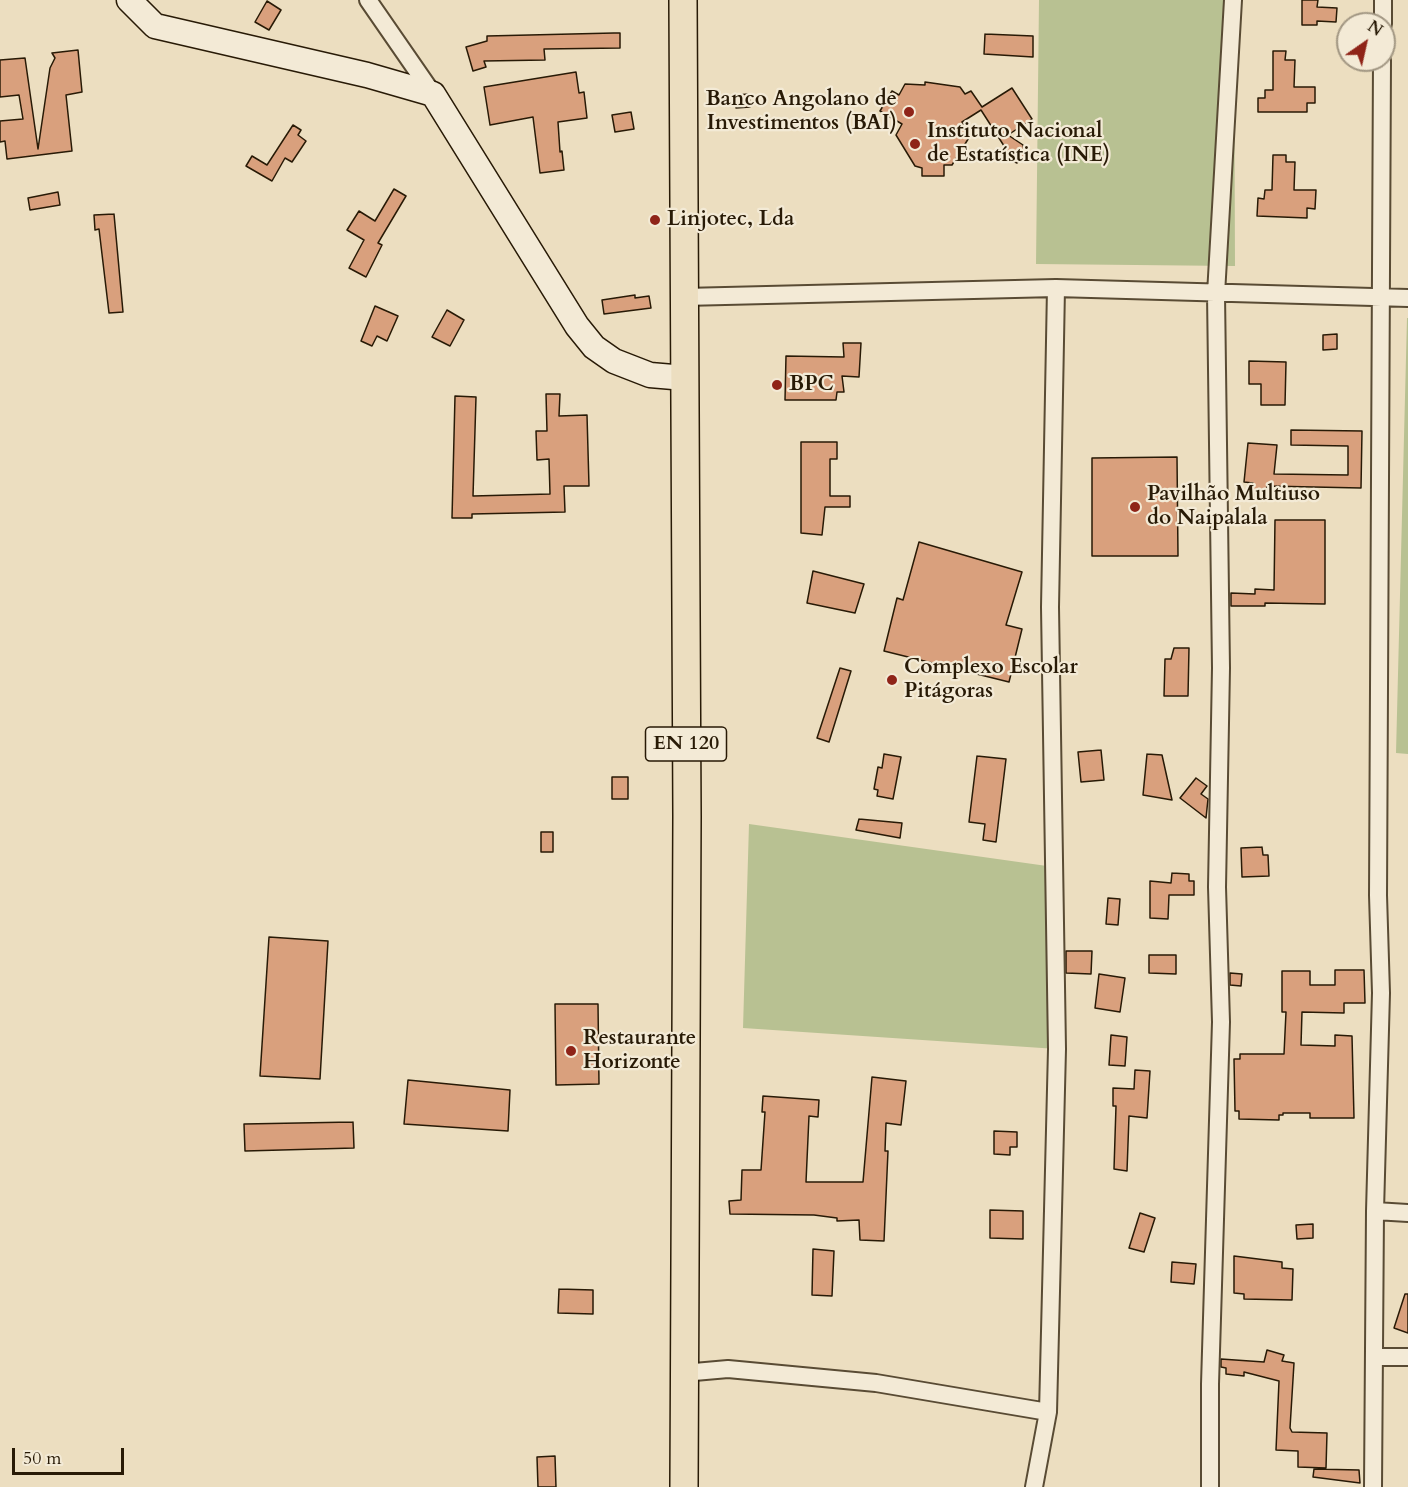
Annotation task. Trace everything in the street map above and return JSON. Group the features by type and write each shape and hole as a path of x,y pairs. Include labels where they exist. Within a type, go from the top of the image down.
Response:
{"main road":[{"name":"EN 120","path":"683,0 687,828 684,1487"}],"street":[{"path":"129,0 155,26 368,75 433,94"},
{"path":"368,0 433,94 577,326 594,347 614,361 650,375 685,378"},
{"path":"1210,1487 1210,1384 1221,1022 1217,887 1221,668 1216,294 1233,0"},
{"path":"1373,1487 1375,1211 1381,993 1378,895 1382,72"},
{"path":"684,297 1056,288 1408,298"},
{"path":"1034,1487 1048,1412 1057,1049 1050,654 1056,288"},
{"path":"1375,1211 1408,1213"},
{"path":"1374,1357 1408,1356"},
{"path":"683,1373 728,1369 876,1383 1048,1412"}],"green space":[{"path":"1039,0 1234,0 1235,266 1036,264"},
{"path":"1408,318 1408,754 1396,753"},
{"path":"749,824 1054,867 1057,1049 743,1028"}],"building":[{"path":"1302,0 1318,0 1317,7 1337,8 1336,22 1317,21 1317,25 1302,25"},
{"path":"267,1 281,10 269,30 255,22"},
{"path":"620,33 620,48 544,49 545,60 484,61 486,67 473,71 466,47 487,41 487,36"},
{"path":"985,34 1033,36 1033,57 984,54"},
{"path":"78,50 82,92 66,95 72,151 7,159 5,141 0,142 0,121 23,119 19,95 0,97 0,60 25,58 38,149 50,68 55,58 52,53"},
{"path":"1273,51 1286,51 1285,60 1295,60 1294,87 1315,87 1315,103 1307,103 1307,112 1258,112 1258,98 1265,98 1265,90 1273,90"},
{"path":"576,72 579,93 584,92 587,118 558,122 564,170 540,173 533,117 490,125 484,87"},
{"path":"925,82 960,87 965,94 971,91 982,107 1012,88 1032,119 1008,135 1023,145 1025,157 1017,163 1008,159 1006,149 981,110 962,122 970,136 952,165 944,165 944,176 922,176 922,168 915,166 896,135 902,124 880,111 892,91 899,95 905,84 925,85"},
{"path":"749,94 750,107 736,108 736,95"},
{"path":"631,112 634,129 615,132 612,115"},
{"path":"293,125 301,130 298,135 306,141 292,162 285,158 272,181 246,166 252,156 267,165"},
{"path":"1273,155 1286,155 1286,162 1295,162 1294,190 1316,190 1315,209 1307,208 1307,218 1257,216 1258,198 1264,199 1265,190 1272,190"},
{"path":"394,189 406,196 378,243 382,245 366,277 349,268 364,240 347,230 359,211 375,221"},
{"path":"58,192 60,205 30,210 28,198"},
{"path":"114,214 123,312 109,313 99,229 95,230 94,215"},
{"path":"635,295 635,298 649,296 651,308 604,314 602,300"},
{"path":"375,306 398,316 387,341 377,336 372,346 361,341"},
{"path":"447,310 464,320 450,346 432,337"},
{"path":"1337,334 1337,349 1323,350 1323,335"},
{"path":"843,343 861,343 859,377 842,376 844,392 837,392 836,400 785,400 786,356 844,357"},
{"path":"1249,361 1286,362 1285,405 1261,405 1261,384 1249,384"},
{"path":"546,394 560,394 559,416 587,415 589,486 564,486 565,512 472,514 472,518 452,518 455,396 476,397 473,496 550,494 549,459 537,460 536,431 547,431"},
{"path":"1291,430 1362,431 1361,488 1267,486 1266,499 1252,498 1253,483 1244,482 1248,443 1277,445 1274,474 1348,475 1348,446 1291,445"},
{"path":"801,442 837,442 837,459 830,459 830,496 850,496 850,507 825,507 822,535 801,533"},
{"name":"Pavilhão Multiuso do Naipalala","path":"1177,457 1178,556 1092,556 1092,458"},
{"path":"1275,520 1325,520 1325,604 1265,603 1265,606 1231,606 1231,593 1255,594 1255,589 1274,590"},
{"path":"919,542 1022,572 1006,625 1022,629 1009,682 884,651 897,598 903,600"},
{"path":"813,571 864,584 855,613 807,603"},
{"path":"1174,648 1189,648 1188,696 1164,696 1165,659 1171,659"},
{"path":"840,668 851,671 829,742 817,738"},
{"path":"1101,750 1104,780 1081,782 1078,752"},
{"path":"884,754 901,757 893,799 877,796 878,790 874,789 878,767 882,768"},
{"path":"1147,754 1162,755 1172,800 1143,795"},
{"path":"977,756 1006,759 996,842 983,840 985,824 969,822"},
{"path":"612,777 628,777 628,799 612,799"},
{"path":"1196,778 1207,786 1201,794 1208,799 1206,818 1180,798"},
{"path":"859,819 902,823 900,838 856,830"},
{"path":"541,832 553,832 553,852 541,852"},
{"path":"1262,847 1263,855 1268,855 1269,876 1242,877 1241,848"},
{"path":"1172,873 1189,874 1189,881 1194,881 1194,895 1169,895 1168,919 1150,918 1150,881 1171,883"},
{"path":"1108,898 1120,899 1118,925 1106,924"},
{"path":"269,937 328,941 320,1079 260,1076"},
{"path":"1066,951 1092,951 1091,974 1066,973"},
{"path":"1149,955 1176,955 1176,974 1149,973"},
{"path":"1335,970 1364,970 1365,1003 1344,1003 1344,1013 1302,1012 1301,1045 1335,1046 1335,1035 1352,1036 1354,1118 1310,1118 1310,1113 1283,1113 1279,1115 1279,1120 1239,1119 1239,1111 1235,1111 1234,1059 1240,1059 1240,1054 1284,1054 1286,1012 1282,1012 1282,971 1310,971 1310,985 1335,985"},
{"path":"1230,973 1242,974 1241,986 1230,985"},
{"path":"1099,974 1125,978 1120,1012 1095,1008"},
{"path":"555,1004 598,1004 599,1084 556,1085"},
{"path":"1111,1035 1127,1037 1125,1066 1109,1065"},
{"path":"1135,1070 1150,1071 1147,1118 1129,1116 1127,1171 1114,1169 1116,1106 1113,1106 1113,1088 1134,1089"},
{"path":"872,1077 906,1081 901,1125 886,1123 885,1151 888,1151 884,1241 860,1240 859,1220 837,1221 837,1218 814,1215 730,1214 729,1201 741,1200 742,1170 761,1170 765,1112 762,1112 763,1096 819,1100 818,1117 809,1116 806,1182 863,1182"},
{"path":"408,1080 510,1090 508,1131 404,1124"},
{"path":"353,1122 354,1148 245,1151 244,1124"},
{"path":"994,1131 1017,1132 1017,1147 1010,1147 1010,1155 994,1154"},
{"path":"990,1210 1023,1211 1023,1239 990,1238"},
{"path":"1140,1213 1155,1218 1144,1252 1129,1248"},
{"path":"1313,1224 1313,1238 1297,1239 1296,1225"},
{"path":"813,1249 834,1251 832,1296 812,1295"},
{"path":"1234,1256 1282,1262 1282,1268 1293,1269 1292,1300 1244,1299 1244,1294 1234,1293"},
{"path":"1172,1262 1196,1264 1194,1284 1171,1282"},
{"path":"559,1289 593,1290 593,1314 558,1313"},
{"path":"1405,1294 1408,1294 1408,1333 1394,1328"},
{"path":"1267,1350 1284,1355 1282,1361 1294,1363 1290,1428 1292,1432 1327,1433 1326,1468 1298,1467 1298,1451 1276,1450 1279,1381 1244,1372 1244,1376 1226,1374 1226,1368 1221,1367 1221,1359 1264,1362"},
{"path":"555,1456 556,1487 538,1487 537,1457"},
{"path":"1314,1469 1359,1470 1360,1483 1313,1477"}],"place":[{"name":"Banco Angolano de Investimentos (BAI)","path":"909,112"},
{"name":"Instituto Nacional de Estatística (INE)","path":"915,144"},
{"name":"Linjotec, Lda","path":"655,220"},
{"name":"BPC","path":"777,385"},
{"name":"Pavilhão Multiuso do Naipalala","path":"1135,507"},
{"name":"Complexo Escolar Pitágoras","path":"892,680"},
{"name":"Restaurante Horizonte","path":"571,1051"}]}
